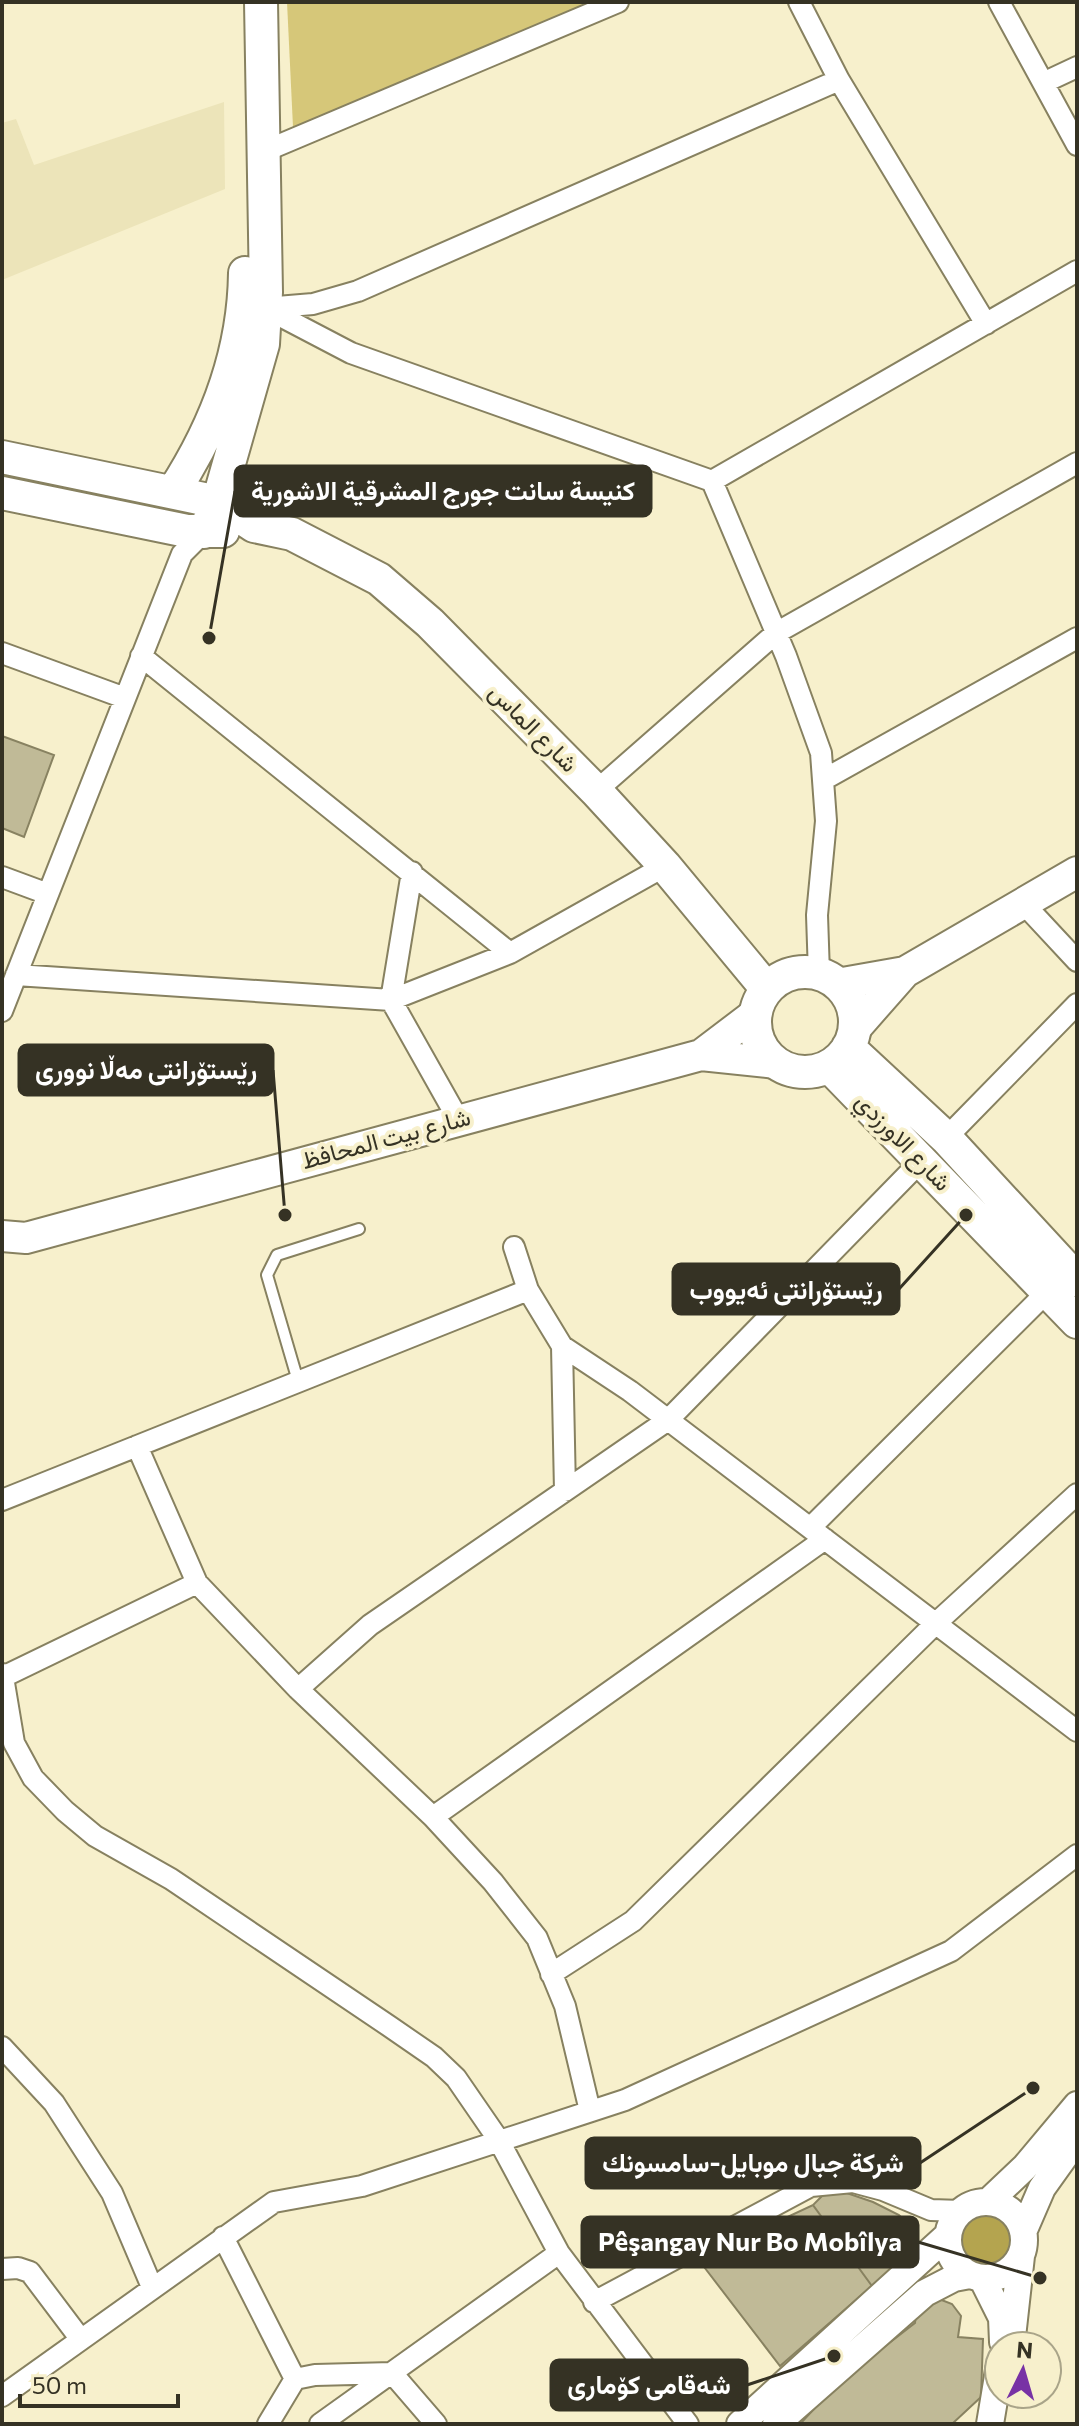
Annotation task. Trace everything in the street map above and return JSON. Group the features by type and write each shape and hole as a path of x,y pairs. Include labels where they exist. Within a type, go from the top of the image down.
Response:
{"main road":[{"path":"204,532 218,502 261,354 254,308 242,2"},
{"path":"173,492 203,446 254,308 265,151 261,2"},
{"name":"شارع الماس","path":"2,457 218,502 254,526"},
{"name":"شارع الماس","path":"2,493 204,532 254,526 292,534 379,579 430,623 596,791 665,866 761,1002"},
{"path":"905,972 828,979 785,976 761,1002 758,1041 776,1063 802,1072 844,1048 905,972 1077,872"},
{"path":"828,979 853,1010 844,1048"},
{"name":"شارع بيت المحافظ","path":"701,1055 761,1002"},
{"name":"شارع الاورزدي","path":"844,1048 946,1138 1063,1286 1077,1322"},
{"name":"شارع الاورزدي","path":"844,1048 922,1160 1063,1286"},
{"name":"شارع بيت المحافظ","path":"10,1243 701,1055 776,1063"}],"street":[{"path":"265,151 618,2"},
{"path":"799,2 839,80 986,324"},
{"path":"999,2 1077,145"},
{"path":"1045,82 1077,67"},
{"path":"254,308 313,304 358,291 839,80"},
{"path":"712,481 1077,271"},
{"path":"254,308 351,353 712,481 776,633 821,753 826,821 817,915 828,979"},
{"path":"596,791 776,633 1077,463"},
{"path":"2,1011 182,554 204,532"},
{"path":"823,780 1077,638"},
{"path":"2,653 125,698"},
{"path":"141,656 510,953"},
{"path":"16,975 391,1000 510,953 665,866"},
{"path":"412,872 391,1000 458,1119"},
{"path":"2,877 48,894"},
{"path":"1023,903 1077,961"},
{"path":"946,1138 1077,1004"},
{"path":"298,1689 370,1625 668,1420 922,1160"},
{"path":"514,1247 528,1290 562,1346 668,1420 1077,1731"},
{"path":"433,1817 818,1533 1063,1286"},
{"path":"2,1500 528,1290"},
{"path":"562,1346 565,1491"},
{"path":"137,1446 197,1583 298,1689 433,1817 493,1882 537,1938 565,2006 590,2111"},
{"path":"551,1974 633,1921 935,1624 1077,1494"},
{"path":"197,1583 3,1676 6,1722 33,1778 95,1836 171,1879 434,2057 456,2078 498,2139 559,2253 688,2424"},
{"path":"2,2396 79,2337 274,2202 362,2186 498,2139 625,2100 951,1951 1077,1855"},
{"path":"2,2047 54,2103 104,2179 152,2287"},
{"path":"594,2302 811,2186 853,2182 883,2190 931,2210 962,2211 988,2202 1025,2167 1077,2105"},
{"path":"776,2424 925,2293 954,2278 1005,2273 1022,2244 1042,2188 1077,2139"},
{"path":"988,2202 1011,2211 1022,2244 1013,2330"},
{"path":"740,2424 948,2235 962,2211"},
{"path":"948,2235 953,2259 976,2277 1002,2318 1002,2330"},
{"path":"223,2237 295,2379"},
{"path":"320,2424 559,2253"},
{"path":"2,2269 30,2272 79,2337"},
{"path":"268,2424 295,2379 315,2375 392,2373"},
{"path":"392,2373 436,2424"}],"lane":[{"path":"298,1381 267,1275 271,1263 277,1255 359,1229"}],"shaded area":[{"path":"287,2 590,2 293,127"},
{"path":"224,102 225,189 2,280 2,123 16,119 34,165"},
{"path":"987,2210 998,2212 1007,2219 1014,2228 1014,2250 1007,2259 998,2266 987,2268 976,2266 967,2259 960,2250 958,2239 960,2228 967,2219 976,2212"}],"building":[{"path":"2,736 54,755 24,837 2,828"},
{"path":"838,2190 873,2202 899,2215 909,2225 911,2233 903,2259 872,2286 813,2205 826,2192"},
{"path":"813,2205 872,2286 780,2366 698,2259"},
{"path":"939,2299 952,2304 961,2316 958,2337 983,2339 981,2397 952,2424 800,2424 839,2382 915,2323 916,2314"}],"place":[{"name":"كنيسة سانت جورج المشرقية الاشورية","path":"209,638"},
{"name":"رێستۆرانتی مەڵا نووری","path":"285,1215"},
{"name":"رێستۆرانتی ئەیووب","path":"966,1215"},
{"name":"شركة جبال موبايل-سامسونك","path":"1033,2088"},
{"name":"Pêşangay Nur Bo Mobîlya","path":"1040,2278"},
{"name":"شەقامی کۆماری","path":"834,2356"}]}
